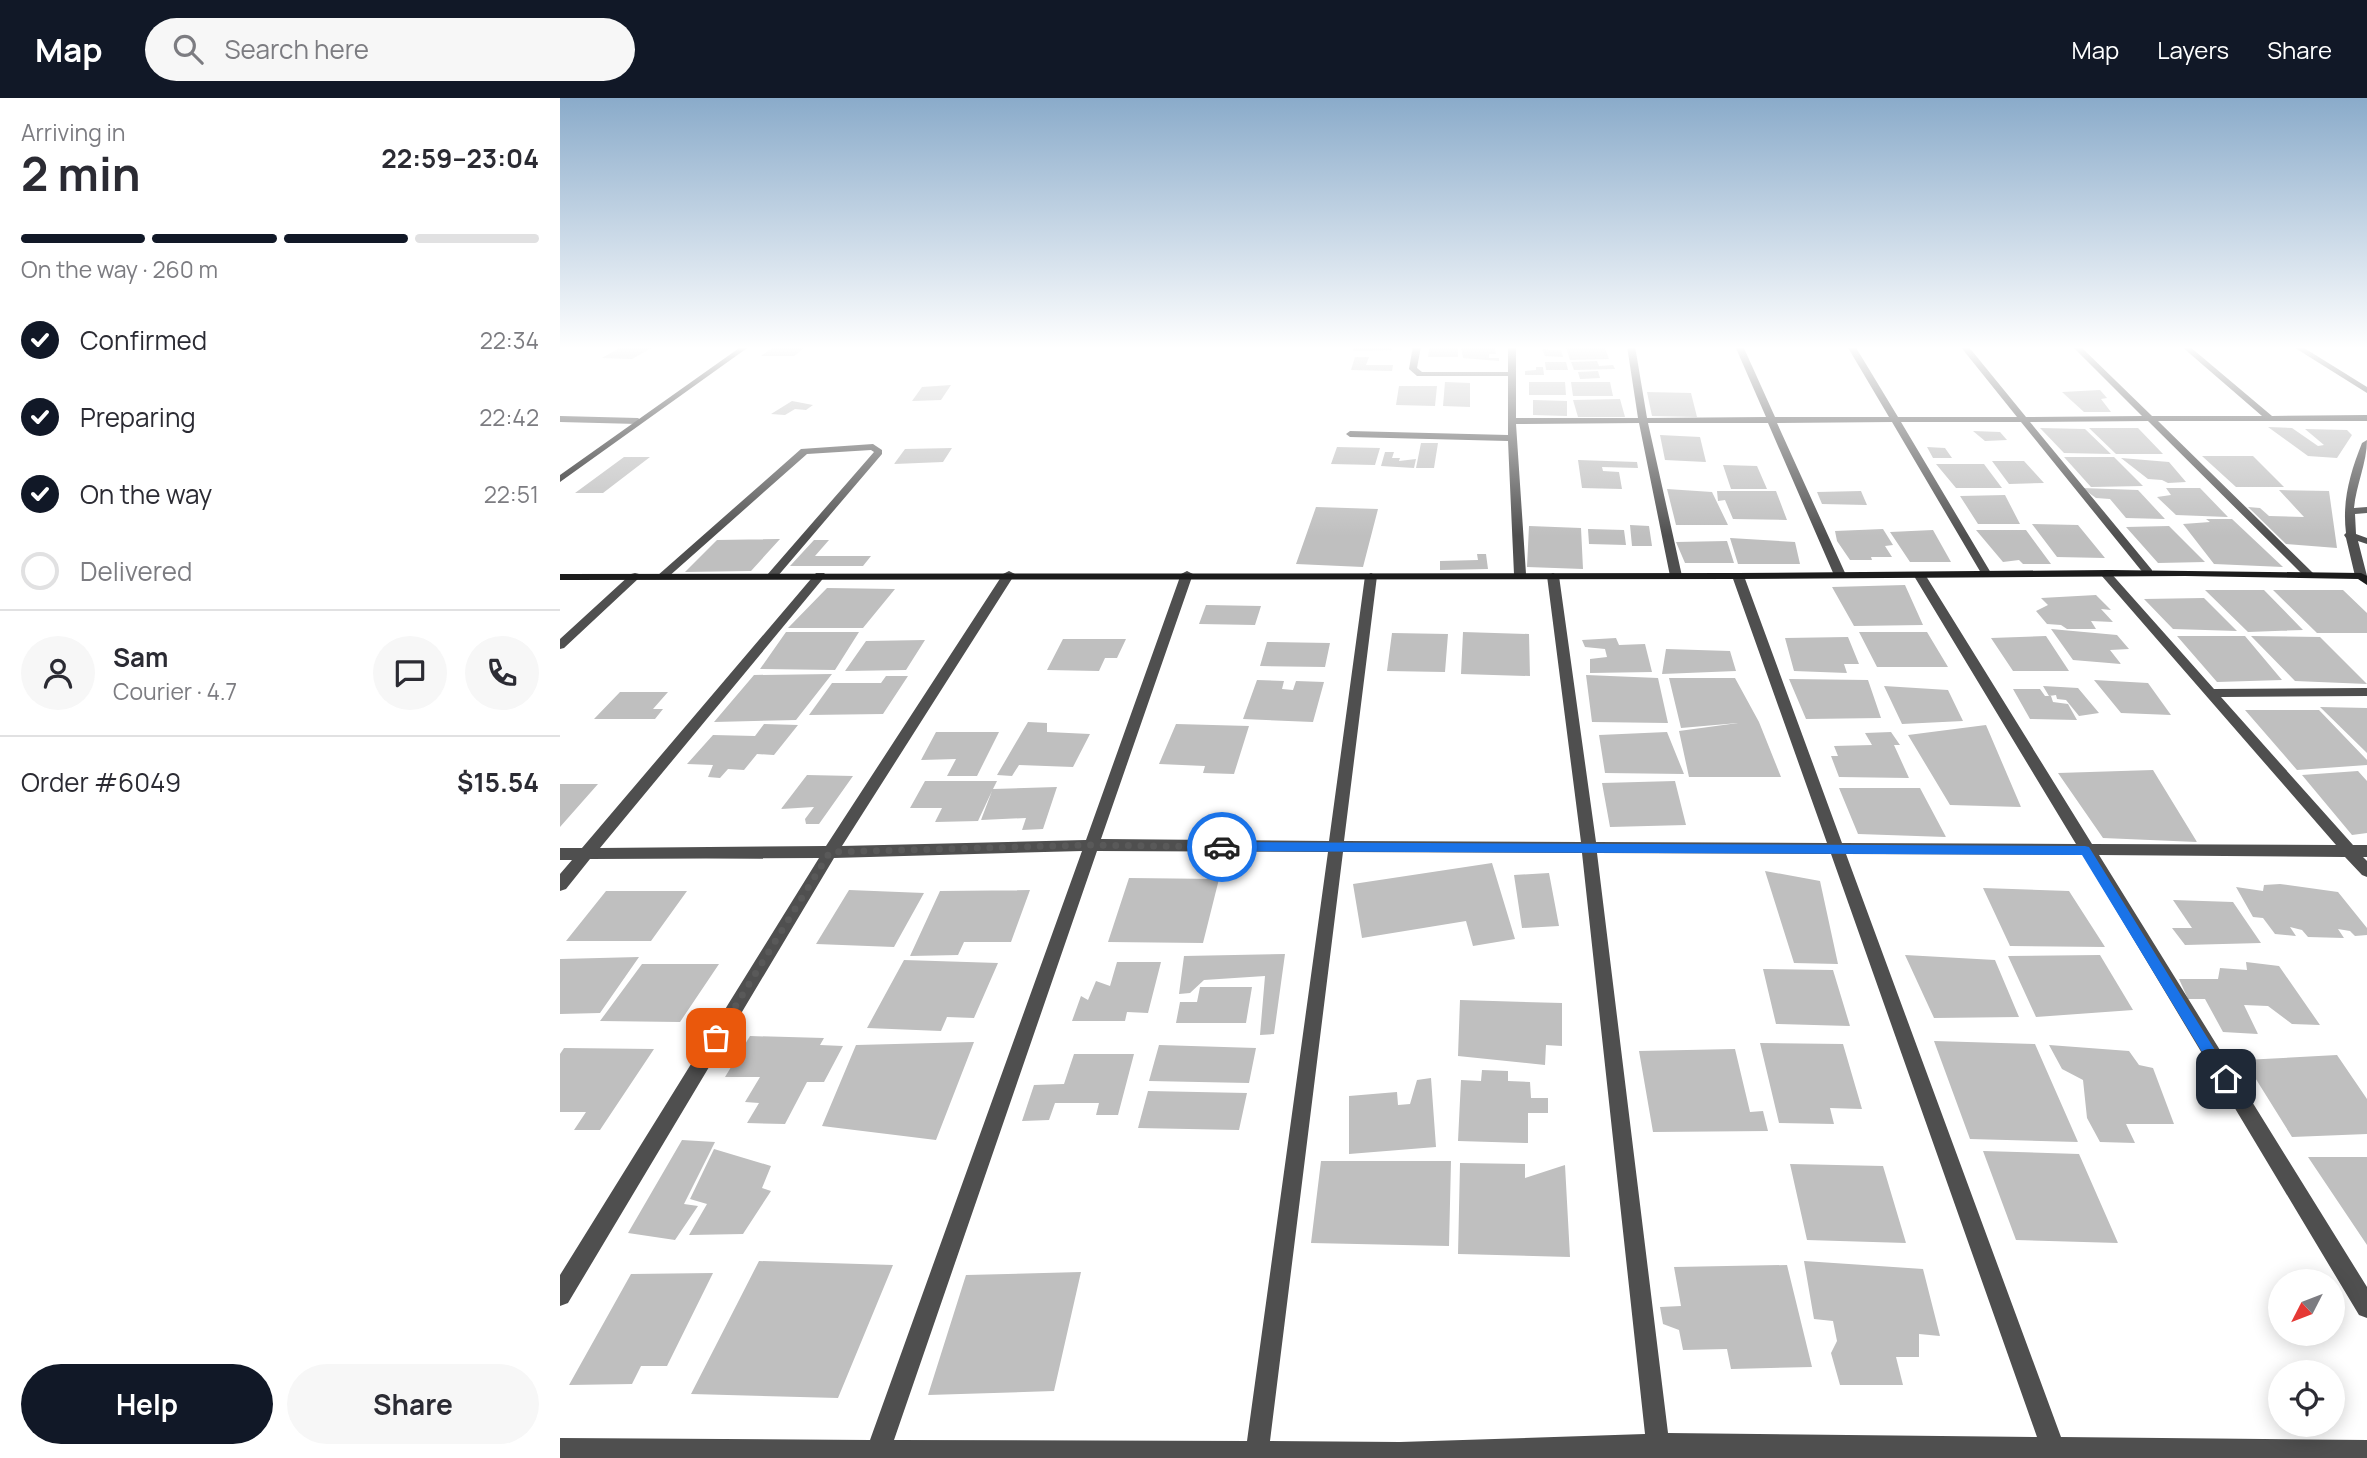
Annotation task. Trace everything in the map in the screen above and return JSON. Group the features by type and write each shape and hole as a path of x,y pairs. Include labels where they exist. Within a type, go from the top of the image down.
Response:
{"street":[{"path":"560,479 654,409"},
{"path":"1512,409 1520,575"},
{"path":"1641,409 1676,576"},
{"path":"1765,409 1840,575"},
{"path":"1889,409 1986,573"},
{"path":"2016,409 2148,572"},
{"path":"2141,409 2308,574"},
{"path":"2259,409 2272,421"},
{"path":"1512,421 2023,418 2272,421 2367,418"},
{"path":"560,419 638,421"},
{"path":"1350,434 1512,438"},
{"path":"560,577 1009,574 1920,576 2148,572 2308,574 2364,579 2349,535 2348,512 2352,479 2367,443"},
{"path":"663,576 804,451 873,447 879,452 773,575"},
{"path":"2348,512 2367,510"},
{"path":"2349,535 2367,541"},
{"path":"2105,573 2367,872"},
{"path":"560,1295 830,852 1009,574"},
{"path":"879,1449 1186,574"},
{"path":"560,885 820,575"},
{"path":"560,645 635,576"},
{"path":"1257,1452 1371,576"},
{"path":"1553,576 1589,849 1658,1445"},
{"path":"1738,576 2053,1448"},
{"path":"1920,576 2085,850 2367,1307"},
{"path":"2208,693 2367,692"},
{"path":"560,854 830,852 1091,845 2367,851"},
{"path":"560,1450 642,1455 879,1449 1400,1456 1658,1445 1895,1452 2053,1448 2367,1452"}],"building":[{"path":"778,409 794,409 785,415 771,414"},
{"path":"1533,409 1567,409 1567,416 1533,415"},
{"path":"1576,409 1623,409 1625,417 1578,417"},
{"path":"1651,409 1695,409 1697,417 1652,416"},
{"path":"2081,409 2109,409 2111,412 2084,412"},
{"path":"2268,427 2292,428 2318,446 2324,445 2305,429 2347,430 2352,435 2337,458 2308,456"},
{"path":"2040,428 2085,429 2111,454 2064,453"},
{"path":"2089,428 2138,428 2163,454 2116,454"},
{"path":"1973,431 2000,432 2007,440 1985,441"},
{"path":"1660,435 1700,437 1706,462 1665,460"},
{"path":"1421,443 1438,443 1434,468 1416,468"},
{"path":"1337,447 1380,448 1375,465 1331,464"},
{"path":"1927,447 1945,448 1952,458 1933,458"},
{"path":"952,448 943,462 894,464 905,449"},
{"path":"1385,452 1394,452 1392,458 1400,458 1399,461 1416,459 1414,468 1381,466"},
{"path":"2202,456 2253,456 2284,487 2236,487"},
{"path":"624,457 650,457 603,493 575,493"},
{"path":"2064,457 2114,457 2143,486 2091,487"},
{"path":"2121,458 2169,462 2186,482 2168,483 2148,479"},
{"path":"1578,460 1637,462 1638,468 1602,467 1603,471 1619,472 1622,489 1582,488"},
{"path":"1992,461 2024,461 2044,483 2009,484"},
{"path":"1936,464 1984,464 2002,488 1956,488"},
{"path":"1723,465 1757,466 1767,489 1731,489"},
{"path":"2082,488 2138,490 2165,519 2126,518 2110,499 2096,498"},
{"path":"2166,488 2200,488 2228,517 2176,515 2157,497 2171,495"},
{"path":"1667,489 1712,492 1728,525 1676,525"},
{"path":"2279,490 2329,491 2337,548 2286,544 2248,507 2260,508 2269,516 2304,517"},
{"path":"1717,491 1776,491 1787,520 1733,519 1725,500 1718,501"},
{"path":"1861,491 1867,505 1822,504 1817,492"},
{"path":"2005,495 2020,524 1978,524 1960,496"},
{"path":"1316,507 1378,509 1363,567 1296,564"},
{"path":"2206,519 2232,519 2283,567 2214,564 2183,524 2210,522"},
{"path":"2032,524 2078,525 2105,558 2057,557"},
{"path":"1630,525 1649,526 1652,546 1632,546"},
{"path":"1529,526 1581,528 1583,569 1527,567"},
{"path":"2169,526 2205,562 2158,563 2126,527"},
{"path":"1588,529 1624,530 1626,545 1589,544"},
{"path":"1883,529 1893,545 1885,546 1892,557 1871,557 1872,560 1850,560 1837,541 1835,531"},
{"path":"1933,530 1951,562 1910,562 1890,532"},
{"path":"1976,530 2026,530 2051,564 2023,564 2019,560 2003,562"},
{"path":"1730,538 1795,542 1800,564 1738,564"},
{"path":"780,539 751,571 685,572 717,540"},
{"path":"814,540 829,540 815,556 871,556 863,566 790,566"},
{"path":"1727,541 1734,563 1685,563 1676,542"},
{"path":"1477,554 1486,554 1488,569 1440,570 1440,561 1478,560"},
{"path":"1905,585 1923,625 1854,626 1832,587"},
{"path":"827,588 895,589 863,628 788,628"},
{"path":"2205,590 2264,590 2303,630 2248,632"},
{"path":"2273,590 2343,590 2367,613 2367,633 2317,633"},
{"path":"2096,595 2111,610 2101,609 2113,622 2091,621 2096,629 2067,629 2061,625 2047,624 2036,611 2048,605 2041,598"},
{"path":"2204,598 2237,631 2173,629 2144,599"},
{"path":"1206,605 1261,606 1255,625 1199,624"},
{"path":"2051,629 2117,635 2129,649 2110,650 2121,664 2073,660"},
{"path":"786,632 859,632 835,670 760,669"},
{"path":"1463,632 1529,634 1530,676 1461,674"},
{"path":"1859,632 1927,632 1948,667 1877,667"},
{"path":"1392,633 1448,634 1445,672 1387,671"},
{"path":"2046,636 2069,671 2013,671 1991,638"},
{"path":"2177,636 2245,636 2282,680 2217,682"},
{"path":"2251,636 2320,637 2367,684 2295,681"},
{"path":"1848,637 1859,664 1844,664 1847,673 1794,671 1785,638"},
{"path":"1616,638 1619,645 1645,644 1652,672 1590,673 1590,659 1607,657 1605,649 1585,647 1582,640"},
{"path":"1063,639 1126,639 1117,658 1105,658 1099,671 1047,670"},
{"path":"925,640 906,670 845,671 866,641"},
{"path":"1267,642 1330,643 1325,667 1260,666"},
{"path":"1666,649 1730,651 1736,671 1662,674"},
{"path":"832,674 796,720 714,722 754,675"},
{"path":"1586,675 1658,678 1668,723 1592,722"},
{"path":"886,676 908,676 883,714 809,715 832,683 881,683"},
{"path":"1669,678 1735,678 1759,722 1781,777 1689,777 1679,731 1738,723 1681,728"},
{"path":"1789,679 1868,680 1881,718 1806,719"},
{"path":"1257,680 1284,681 1282,689 1293,690 1296,681 1324,682 1313,722 1243,719"},
{"path":"2094,680 2148,683 2171,715 2121,713"},
{"path":"1884,686 1948,690 1963,721 1902,724"},
{"path":"2043,686 2078,688 2099,713 2079,716 2066,700 2057,699 2056,695 2049,696"},
{"path":"2013,689 2040,689 2045,696 2051,696 2053,702 2068,704 2077,720 2030,719"},
{"path":"620,692 668,692 653,709 663,709 655,719 594,719"},
{"path":"2320,707 2367,708 2367,753"},
{"path":"2245,710 2319,710 2367,760 2367,765 2297,770"},
{"path":"1028,722 1047,723 1047,732 1090,734 1073,767 1019,765 1012,776 997,775"},
{"path":"764,724 798,725 774,755 757,754 744,770 728,769 720,778 708,777 713,765 687,764 713,735 755,736"},
{"path":"1176,724 1249,726 1234,774 1203,773 1205,766 1159,764"},
{"path":"1986,725 2021,807 1950,805 1908,735"},
{"path":"936,732 999,732 977,776 947,776 956,759 921,760"},
{"path":"1667,732 1684,774 1605,773 1599,735"},
{"path":"1891,732 1900,745 1894,745 1909,778 1839,777 1831,756 1838,756 1834,746 1872,745 1865,733"},
{"path":"2153,770 2197,842 2103,838 2058,773"},
{"path":"2358,771 2367,781 2367,833 2352,835 2302,775"},
{"path":"807,775 853,776 819,824 806,824 805,819 814,807 781,809"},
{"path":"925,781 997,781 993,789 1057,787 1043,829 1022,830 1026,818 981,820 992,791 978,821 935,822 942,808 910,808"},
{"path":"1675,781 1686,825 1610,827 1602,783"},
{"path":"560,784 598,784 560,827"},
{"path":"1839,788 1920,788 1946,837 1858,834"},
{"path":"1492,863 1515,939 1473,946 1466,921 1362,938 1353,884"},
{"path":"1765,871 1820,881 1838,964 1794,963"},
{"path":"1549,873 1559,926 1522,928 1514,875"},
{"path":"1129,878 1219,879 1203,943 1108,942"},
{"path":"2280,884 2338,892 2367,928 2367,935 2355,936 2350,931 2338,929 2344,938 2308,937 2302,930 2290,927 2296,936 2275,934 2263,918 2253,917 2236,887 2263,891 2264,885"},
{"path":"1983,888 2069,891 2105,947 2010,946"},
{"path":"849,890 924,893 894,947 816,944"},
{"path":"1030,890 1011,942 964,942 958,955 910,956 940,891"},
{"path":"606,891 687,891 651,941 566,941"},
{"path":"2173,900 2233,902 2261,943 2185,945 2172,928 2192,928"},
{"path":"1285,954 1274,1034 1260,1035 1265,976 1204,980 1190,993 1179,994 1184,956"},
{"path":"1905,955 1995,960 2019,1017 1934,1018"},
{"path":"2100,955 2133,1010 2036,1017 2008,956"},
{"path":"639,957 600,1013 560,1014 560,959"},
{"path":"904,960 998,963 974,1018 947,1017 941,1031 867,1028"},
{"path":"1117,962 1161,962 1148,1013 1127,1012 1125,1021 1072,1021 1081,996 1088,1000 1096,981 1110,986"},
{"path":"2246,962 2279,966 2320,1025 2292,1024 2268,1006 2244,1005 2258,1034 2223,1032 2205,999 2188,999 2179,979 2218,979 2220,968 2247,970"},
{"path":"642,964 719,964 680,1022 600,1021"},
{"path":"1763,969 1833,970 1850,1026 1776,1024"},
{"path":"1200,987 1252,987 1246,1023 1176,1023 1180,1002 1197,1002"},
{"path":"1460,1000 1562,1003 1562,1046 1546,1045 1545,1065 1458,1056"},
{"path":"750,1036 824,1038 820,1045 843,1046 824,1082 807,1082 785,1124 747,1123 759,1103 745,1102 760,1077 725,1077"},
{"path":"1934,1041 2035,1044 2078,1142 1970,1139"},
{"path":"974,1042 936,1140 822,1126 856,1045"},
{"path":"1760,1043 1843,1044 1862,1109 1830,1108 1834,1124 1779,1123"},
{"path":"1159,1045 1256,1048 1249,1083 1149,1081"},
{"path":"2049,1045 2129,1051 2139,1065 2153,1068 2174,1124 2126,1124 2135,1143 2100,1142 2087,1118 2083,1080 2062,1069"},
{"path":"564,1048 654,1049 600,1130 574,1130 586,1112 560,1112 560,1054"},
{"path":"1735,1049 1750,1112 1763,1111 1768,1131 1653,1132 1639,1051"},
{"path":"1074,1054 1134,1054 1118,1115 1096,1115 1099,1103 1055,1103 1049,1120 1022,1121 1034,1085 1064,1084"},
{"path":"2337,1055 2367,1099 2367,1134 2292,1137 2244,1060"},
{"path":"1482,1070 1508,1071 1508,1081 1530,1082 1531,1098 1548,1098 1548,1113 1528,1113 1528,1143 1458,1141 1461,1080 1481,1081"},
{"path":"1431,1078 1436,1147 1349,1154 1349,1096 1397,1092 1398,1105 1410,1104 1417,1080"},
{"path":"1148,1091 1247,1093 1239,1130 1138,1128"},
{"path":"682,1140 715,1142 684,1204 698,1206 675,1240 628,1233"},
{"path":"714,1149 771,1166 762,1188 771,1191 743,1234 689,1235 707,1204 690,1199"},
{"path":"1983,1151 2079,1154 2118,1243 2016,1240"},
{"path":"2308,1157 2367,1157 2367,1245"},
{"path":"1321,1161 1451,1161 1449,1246 1311,1243"},
{"path":"1460,1163 1525,1164 1525,1178 1565,1165 1570,1257 1458,1254"},
{"path":"1790,1164 1883,1166 1906,1243 1807,1240"},
{"path":"759,1261 893,1265 838,1398 691,1394"},
{"path":"1804,1261 1923,1269 1940,1336 1919,1334 1919,1357 1896,1357 1903,1385 1840,1385 1831,1353 1837,1341 1833,1321 1814,1319"},
{"path":"1787,1265 1812,1367 1731,1369 1727,1349 1683,1350 1679,1330 1663,1324 1660,1307 1681,1306 1674,1267"},
{"path":"1081,1272 1054,1391 928,1395 966,1275"},
{"path":"713,1273 667,1366 641,1366 632,1384 569,1385 631,1274"}],"way so far":[{"path":"716,1038 830,852 1091,845 1222,847"}],"route":[{"path":"1222,847 2085,850 2226,1079"}]}
